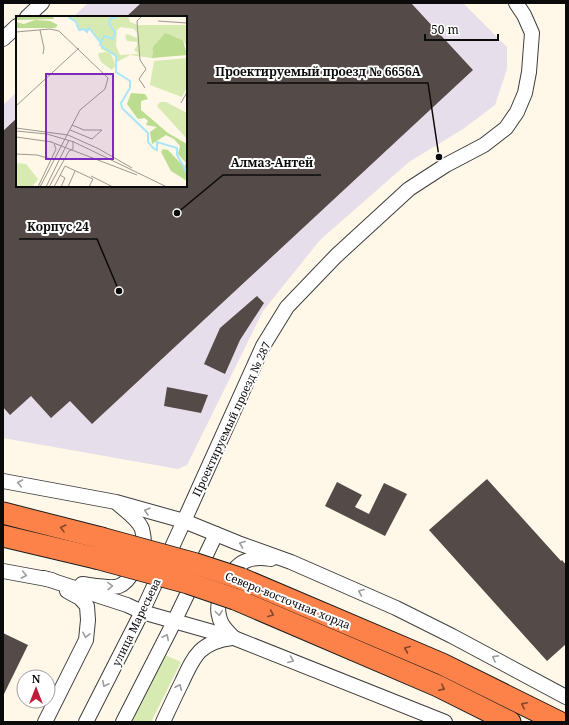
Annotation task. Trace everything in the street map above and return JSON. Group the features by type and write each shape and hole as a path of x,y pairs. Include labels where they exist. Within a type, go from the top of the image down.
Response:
{"highway":[{"name":"Северо-восточная хорда","path":"3,513 196,564 242,579 442,664 559,722"},
{"name":"Северо-восточная хорда","path":"3,536 96,558 188,583 235,599 438,686 510,722"}],"street":[{"path":"28,16 42,3"},
{"name":"Проектируемый проезд № 287","path":"184,521 263,346 287,307 336,256 409,189 446,165 484,145 506,128 517,112 525,93 529,72 532,33 524,15 516,3"},
{"path":"3,39 16,27"},
{"path":"3,481 116,502 184,521 291,562 396,608 566,697"},
{"path":"3,571 101,587 119,586 134,573 144,544 142,528 138,522 116,502"},
{"name":"улица Маресьева","path":"86,722 142,612 184,521"},
{"path":"123,722 216,534"},
{"path":"234,638 222,624 218,609 218,603 232,571 239,564 248,559 264,558 291,562"},
{"path":"44,578 126,605 142,612 234,638 446,722"},
{"path":"44,578 80,598 87,606 88,620 86,640 45,722"},
{"path":"163,722 193,659 202,649 215,641 234,638"}],"shaded area":[{"path":"88,3 463,3 507,47 507,69 495,105 463,129 409,162 320,240 263,311 187,465 178,469 3,438 3,105 16,93 16,187 187,187 187,16 74,16"}],"green space":[{"path":"165,655 181,662 151,722 132,722"}],"building":[{"path":"141,3 411,3 473,70 92,424 70,401 51,418 31,396 10,415 3,407 3,131 16,119 16,187 187,187 187,16 127,16"},
{"path":"257,296 264,303 240,340 225,374 204,364 220,328"},
{"path":"167,387 208,395 201,413 164,406"},
{"path":"487,479 566,565 566,644 547,661 429,530"},
{"path":"337,482 362,495 355,507 369,514 384,483 407,494 385,536 325,506"},
{"path":"3,633 28,645 3,696"}],"place":[{"name":"Проектируемый проезд № 6656А","path":"439,157"},
{"name":"Алмаз-Антей","path":"177,213"},
{"name":"Корпус 24","path":"119,291"}]}
